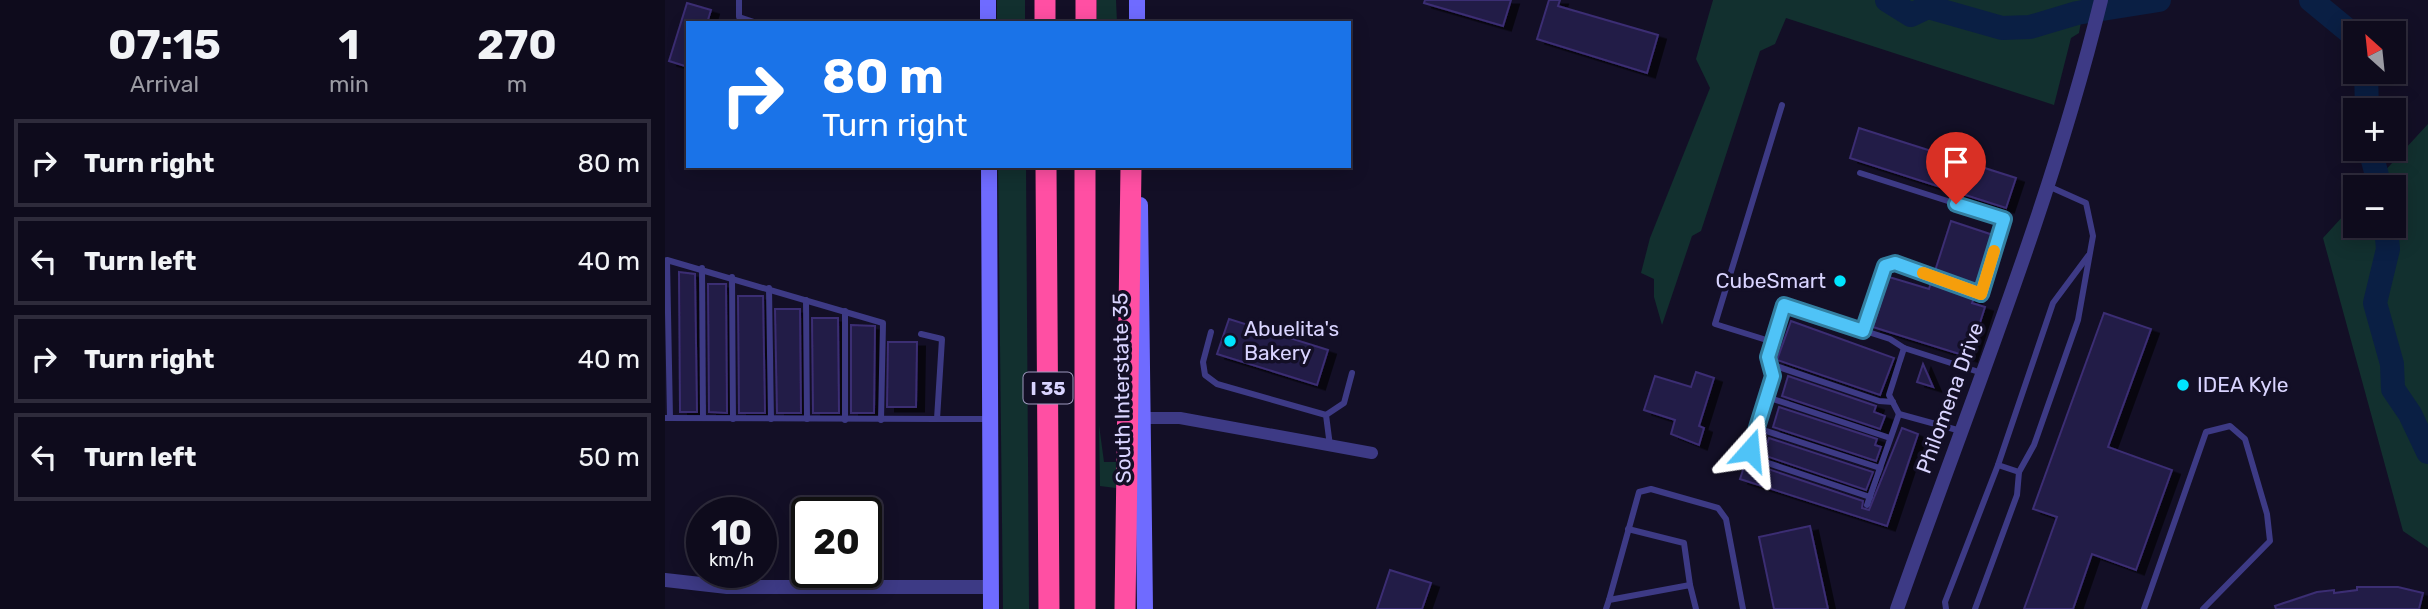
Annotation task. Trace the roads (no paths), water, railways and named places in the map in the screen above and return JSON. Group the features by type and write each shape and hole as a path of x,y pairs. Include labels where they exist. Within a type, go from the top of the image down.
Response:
{"highway":[{"path":"1045,0 1045,21"},
{"path":"1086,0 1086,21"},
{"name":"I 35","path":"1046,168 1049,609"},
{"name":"I 35","path":"1085,168 1085,609"},
{"path":"1125,609 1131,168"}],"main road":[{"path":"988,0 988,21"},
{"path":"1137,0 1137,21"},
{"path":"989,168 991,609"},
{"name":"South Interstate 35","path":"1139,168 1145,418 1145,609"}],"street":[{"name":"Philomena Drive","path":"1897,609 2048,186 2101,0"},
{"path":"1145,418 1180,418 1372,453"},
{"path":"665,580 727,587 991,587"}],"lane":[{"path":"739,0 739,18 750,21"},
{"path":"1773,342 1715,324 1782,105"},
{"path":"1860,173 2004,219 1981,294 1895,263 1885,266 1863,331"},
{"path":"1975,609 2017,495 2019,472 2034,445 2078,320 2092,236 2086,203 2048,186"},
{"path":"1946,609 1945,602 1998,465 2053,303 2089,255"},
{"path":"881,420 883,323 702,268 667,260 668,418 881,420 990,419"},
{"path":"702,268 703,418"},
{"path":"732,277 733,419"},
{"path":"769,288 771,419"},
{"path":"806,300 807,419"},
{"path":"1870,497 1759,462 1750,450 1773,376 1768,357 1784,305 1982,373"},
{"path":"845,311 845,419"},
{"path":"1210,332 1203,362 1205,375 1217,384 1326,415 1344,403 1352,373"},
{"path":"921,334 942,339 937,419"},
{"path":"1867,505 1899,414 1889,396 1904,348"},
{"path":"1770,364 1879,401 1893,402"},
{"path":"1767,397 1890,438"},
{"path":"1899,414 1961,431"},
{"path":"1326,415 1330,446"},
{"path":"2144,609 2206,432 2229,426 2245,439 2267,514 2270,541 2203,609"},
{"path":"1757,428 1880,468"},
{"path":"1998,465 2019,472"},
{"path":"1606,609 1639,492 1650,489 1718,508 1726,519 1743,609"},
{"path":"1628,529 1684,543 1696,609"},
{"path":"1609,600 1691,585"}],"waterway":[{"path":"1887,0 1911,15 1928,7 2002,28 2030,27 2077,13 2159,0"},
{"path":"2311,0 2343,26"},
{"path":"2366,84 2367,98"},
{"path":"2373,161 2377,175"},
{"path":"2387,238 2388,249 2375,303 2392,364 2393,389 2410,414 2428,452"}],"place":[{"name":"CubeSmart","path":"1840,281"},
{"name":"Abuelita's Bakery","path":"1230,341"},
{"name":"IDEA Kyle","path":"2183,385"}]}
